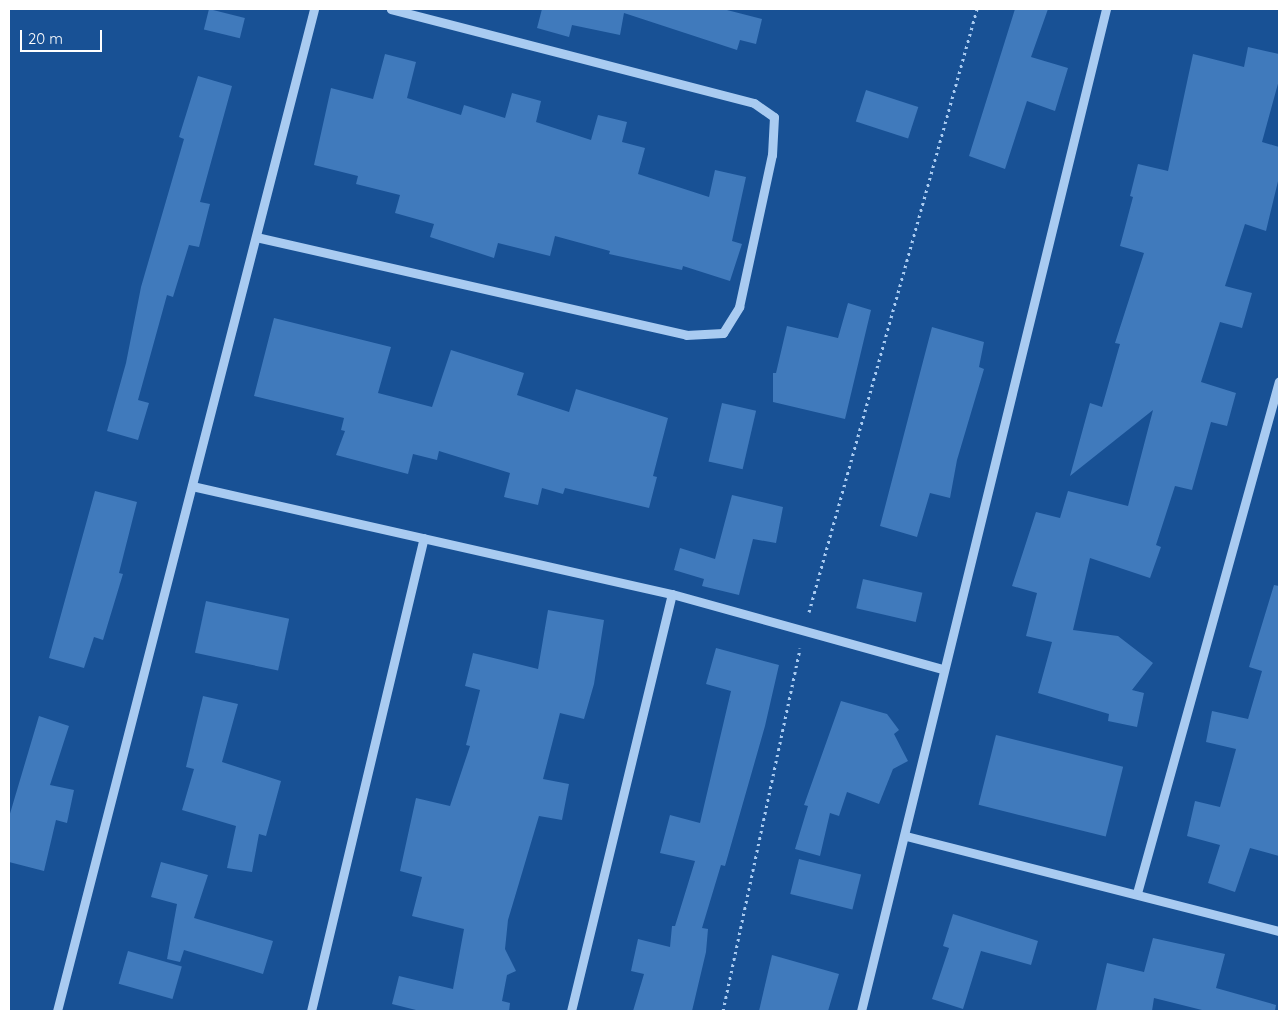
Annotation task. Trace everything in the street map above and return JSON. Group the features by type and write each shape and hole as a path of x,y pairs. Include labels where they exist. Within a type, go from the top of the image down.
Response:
{"street":[{"path":"57,1011 314,9"},
{"path":"256,237 686,335 723,333 739,307 772,155 774,117 754,103 392,9"},
{"path":"861,1011 906,836 942,670 1106,9"},
{"path":"1137,893 1279,380"},
{"path":"192,486 672,594 942,670"},
{"path":"310,1011 424,538"},
{"path":"571,1011 672,594"},
{"path":"906,836 1137,893 1279,931"}],"path":[{"path":"723,1011 804,631 977,9"}],"building":[{"path":"209,9 245,18 240,38 204,29"},
{"path":"542,9 723,9 762,19 756,44 740,40 737,50 624,13 620,35 572,25 569,37 537,28"},
{"path":"1015,9 1048,9 1031,57 1068,68 1055,111 1027,101 1005,169 969,156"},
{"path":"1248,47 1279,54 1279,80 1262,142 1279,147 1279,177 1266,231 1245,224 1225,286 1252,293 1242,328 1220,322 1201,382 1236,393 1227,426 1211,422 1192,490 1175,486 1156,545 1161,547 1150,578 1090,558 1073,630 1118,636 1153,663 1132,690 1144,693 1137,727 1108,721 1109,714 1038,693 1052,642 1026,636 1037,593 1012,586 1036,512 1060,518 1068,491 1128,506 1153,410 1070,476 1090,403 1102,407 1120,344 1115,343 1144,253 1120,246 1133,197 1130,196 1138,164 1168,171 1193,54 1244,67"},
{"path":"385,54 416,62 407,98 461,115 464,105 505,118 512,93 541,101 536,122 591,140 598,115 627,122 622,142 645,148 638,174 709,197 715,170 746,177 732,241 742,244 730,281 683,266 682,270 609,254 610,251 555,236 550,256 498,243 494,258 430,237 434,224 395,213 400,195 356,184 358,176 314,165 331,88 373,99"},
{"path":"198,76 232,86 200,202 210,204 199,247 189,245 173,297 167,295 138,400 149,403 138,440 107,431 126,363 141,287 184,139 179,137"},
{"path":"866,90 918,107 908,138 856,121"},
{"path":"848,303 871,310 845,419 773,402 773,373 776,373 787,326 838,338"},
{"path":"274,318 391,347 378,393 432,407 451,350 524,373 517,395 569,412 576,389 668,418 653,476 657,477 649,508 565,488 563,494 542,488 538,505 504,497 510,473 439,451 437,460 413,454 408,474 336,455 345,431 341,430 344,418 254,396"},
{"path":"932,327 984,342 979,367 984,369 957,460 950,498 930,493 917,537 880,526"},
{"path":"722,403 756,411 743,469 709,461"},
{"path":"95,491 137,502 119,573 123,574 103,640 94,637 84,668 49,658"},
{"path":"732,495 783,507 776,543 753,539 739,595 702,586 704,579 674,570 680,548 715,559"},
{"path":"863,579 922,593 916,622 856,608"},
{"path":"1274,585 1279,586 1279,856 1250,848 1235,892 1208,883 1220,845 1187,836 1195,801 1220,807 1236,749 1206,742 1212,711 1248,719 1262,671 1249,667"},
{"path":"206,601 289,619 278,671 195,653"},
{"path":"548,610 604,620 594,684 584,719 560,713 543,779 569,784 562,820 539,816 508,920 505,949 516,971 507,975 502,1001 510,1003 509,1011 420,1011 392,1004 399,976 453,989 464,929 412,916 422,877 400,871 416,798 450,806 470,746 466,745 480,690 465,686 473,653 538,669"},
{"path":"716,648 779,665 765,726 725,866 721,865 702,928 708,929 706,952 692,1011 633,1011 644,974 631,971 638,939 670,947 672,926 675,926 695,861 660,853 670,815 700,823 731,691 706,684"},
{"path":"203,696 238,704 222,762 281,781 266,836 259,834 252,872 227,868 236,826 182,810 194,769 186,767"},
{"path":"841,701 887,714 899,730 894,734 908,761 893,769 879,804 847,792 839,816 830,813 820,856 795,849 808,806 804,805"},
{"path":"39,716 69,726 50,785 74,790 67,823 56,820 44,871 9,862 9,817"},
{"path":"996,735 1123,767 1106,837 979,805"},
{"path":"799,859 861,874 852,909 790,894"},
{"path":"161,862 208,875 194,918 273,941 263,974 184,950 180,962 167,959 177,904 151,897"},
{"path":"953,914 1038,941 1031,965 981,951 963,1009 932,999 949,948 943,946"},
{"path":"1153,938 1225,954 1216,988 1276,1005 1275,1011 1206,1011 1154,998 1152,1011 1096,1011 1107,963 1144,972"},
{"path":"128,951 182,966 172,999 119,984"},
{"path":"772,955 839,974 828,1011 759,1011"}]}
